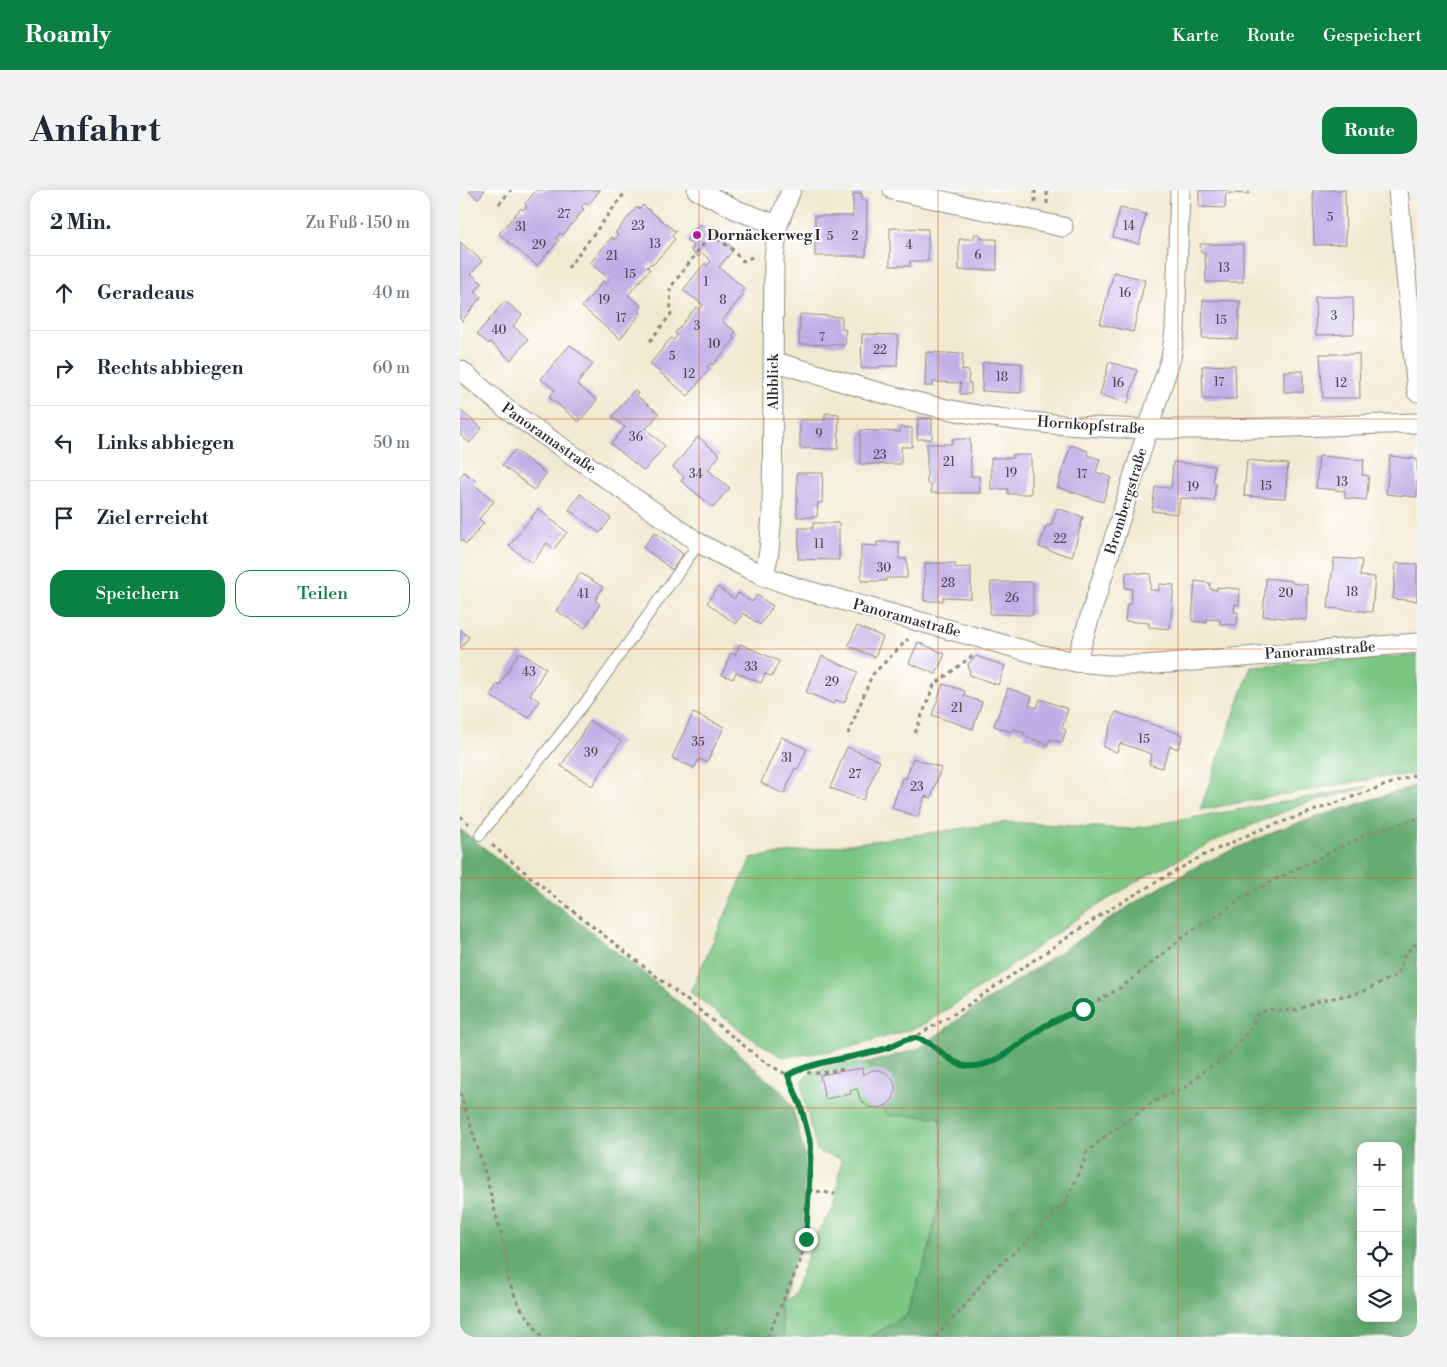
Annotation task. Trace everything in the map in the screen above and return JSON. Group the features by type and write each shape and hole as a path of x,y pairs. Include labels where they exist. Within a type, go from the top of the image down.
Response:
{"street":[{"path":"697,190 740,211 778,225"},
{"name":"Albblick","path":"764,577 769,551 772,515 774,258 778,225 790,190"},
{"path":"893,190 1063,227"},
{"name":"Brombergstraße","path":"1076,662 1171,358 1175,330 1180,190"},
{"path":"1398,190 1417,392"},
{"name":"Hornkopfstraße","path":"773,361 919,402 978,415 1099,428 1148,429 1417,423"},
{"name":"Panoramastraße","path":"460,370 504,407 699,543 764,577 801,589 991,642 1076,662 1109,665 1144,665 1417,643"}],"lane":[{"path":"480,835 592,694 699,543"}],"path":[{"path":"499,204 511,190"},
{"path":"568,268 627,190"},
{"path":"650,341 670,314 670,288 711,234 729,247 743,261"},
{"path":"848,734 872,675 925,623"},
{"path":"915,733 934,685 991,642"},
{"path":"788,1075 801,1068 868,1053 913,1038 959,1011 1108,910 1200,857 1257,831 1417,774"},
{"path":"460,816 553,896 630,954 759,1058 788,1075 801,1107 808,1132 811,1158 806,1239 800,1262 767,1337"},
{"path":"913,1038 930,1043 944,1056 965,1065 974,1066 996,1060 1046,1025 1083,1009 1122,987 1192,930 1214,918 1242,898 1272,881 1372,832 1417,819"},
{"path":"935,1337 963,1308 990,1273 1022,1246 1065,1203 1084,1162 1086,1153 1104,1137 1153,1102 1186,1087 1207,1068 1228,1056 1253,1026 1257,1014 1270,1009 1282,1011 1297,1010 1319,1001 1362,992 1397,975 1404,956 1414,945 1417,946"},
{"path":"801,1068 803,1072 815,1074 831,1073 844,1068 844,1071"},
{"path":"460,1093 483,1166 506,1257 507,1278 520,1308 542,1337"},
{"path":"809,1192 835,1194"}],"green space":[{"path":"1417,655 1417,775 1381,777 1200,810 1251,666"},
{"path":"1417,785 1417,1337 869,1337 907,1315 929,1249 944,1177 940,1117 885,1115 868,1063 918,1049 963,1016 1137,901 1199,865 1277,830"},
{"path":"1367,787 1300,805 1219,839 1144,877 1084,914 968,996 919,1027 855,1046 827,1052 782,1057 751,1038 690,992 751,858 1007,822 1130,829"},
{"path":"460,829 651,979 780,1089 792,1106 804,1152 806,1174 803,1196 804,1236 779,1301 784,1337 460,1337"},
{"path":"868,1063 885,1115 940,1117 944,1177 929,1249 907,1315 869,1337 784,1337 779,1301 793,1294 817,1233 832,1210 836,1200 841,1159 817,1151 804,1100 802,1081 815,1070 823,1067"}],"building":[{"path":"468,190 485,190 478,199"},
{"path":"536,190 600,190 588,205 585,203 581,207 584,209 563,235 560,233 556,238 559,240 537,266 499,234 521,208 523,210 527,206 525,204"},
{"path":"1199,190 1249,190 1249,194 1226,193 1225,208 1199,207"},
{"path":"1313,190 1345,190 1346,244 1314,245"},
{"path":"862,193 862,201 867,200 866,256 815,256 815,216 853,216 853,194"},
{"path":"643,205 676,232 672,236 675,239 653,265 651,263 647,267 650,269 628,295 642,306 639,311 641,313 620,339 582,307 603,281 606,284 609,279 590,263 612,237 614,240 618,235 615,233 637,207 639,209"},
{"path":"1120,208 1146,214 1139,244 1113,237"},
{"path":"700,224 734,249 719,267 744,288 741,293 743,295 722,321 736,332 732,337 735,339 713,365 711,363 707,367 709,369 688,396 650,364 671,338 674,340 677,335 675,333 696,307 699,310 703,305 683,290 705,263 707,266 711,261 702,253 699,257 691,251 694,246 686,240"},
{"path":"890,228 928,229 928,261 910,261 910,266 890,266"},
{"path":"975,234 980,234 982,239 997,239 997,270 959,270 959,239 973,239"},
{"path":"460,242 482,261 471,274 482,283 475,292 481,297 462,321 460,319"},
{"path":"1200,244 1243,244 1243,282 1206,282 1205,253 1201,253"},
{"path":"1114,272 1145,280 1133,332 1100,324"},
{"path":"1315,297 1353,297 1354,334 1316,335"},
{"path":"1203,300 1240,301 1238,339 1202,338"},
{"path":"505,301 522,315 513,326 528,339 511,360 490,342 489,344 477,334"},
{"path":"800,314 842,317 842,329 846,330 845,345 799,344"},
{"path":"862,334 898,335 897,366 861,368"},
{"path":"570,345 593,364 577,384 597,400 579,422 549,397 555,390 541,379"},
{"path":"926,352 963,354 962,370 969,371 968,383 971,383 971,394 960,394 961,383 933,382 933,386 925,386"},
{"path":"1320,354 1359,354 1360,398 1323,398"},
{"path":"983,362 1022,363 1021,393 982,391"},
{"path":"1109,362 1137,370 1128,403 1100,395"},
{"path":"1235,365 1236,399 1203,399 1202,366"},
{"path":"1284,371 1303,371 1303,392 1284,392"},
{"path":"634,390 638,393 636,395 659,414 646,429 665,446 644,471 611,444 625,427 612,417"},
{"path":"460,410 482,428 470,443 460,435"},
{"path":"825,413 839,414 838,449 800,448 800,420 825,420"},
{"path":"918,418 932,418 932,439 917,439"},
{"path":"900,427 912,428 912,447 901,447 901,464 860,464 860,430 900,432"},
{"path":"698,437 720,455 708,470 730,488 713,507 681,481 684,477 673,467"},
{"path":"952,439 970,439 971,476 979,476 980,493 931,493 931,484 927,484 927,444 952,444"},
{"path":"1071,445 1088,451 1087,455 1100,459 1096,472 1111,477 1103,502 1057,487"},
{"path":"515,450 546,474 534,490 502,465"},
{"path":"1013,455 1031,455 1031,494 1008,494 1008,489 991,489 991,458 1013,458"},
{"path":"1319,456 1364,460 1362,475 1369,476 1366,500 1345,498 1345,491 1316,488"},
{"path":"1390,456 1417,459 1417,497 1386,494"},
{"path":"1247,460 1288,464 1285,498 1244,496"},
{"path":"1173,462 1214,466 1213,483 1216,483 1214,501 1180,498 1178,514 1152,511 1155,487 1171,488"},
{"path":"464,472 476,481 473,484 494,501 479,519 484,523 466,544 460,539 460,477"},
{"path":"797,473 823,473 822,503 818,503 817,517 797,517"},
{"path":"580,494 611,518 600,533 569,510"},
{"path":"1057,508 1083,517 1072,557 1039,547 1047,525 1051,526"},
{"path":"538,509 567,532 554,549 547,543 532,563 509,546"},
{"path":"813,523 839,523 839,560 798,559 799,528 813,528"},
{"path":"655,532 683,554 672,570 643,547"},
{"path":"877,542 899,542 899,559 907,559 907,578 886,578 886,581 861,581 861,545 877,546"},
{"path":"1334,558 1362,560 1360,576 1375,577 1372,612 1328,608"},
{"path":"925,563 955,563 955,568 971,567 971,598 943,597 943,601 924,601"},
{"path":"1396,563 1417,564 1417,601 1393,599"},
{"path":"1126,572 1151,574 1150,590 1159,591 1159,584 1174,585 1170,629 1149,627 1149,623 1125,621 1127,604 1131,604 1132,589 1125,588"},
{"path":"580,573 603,587 595,601 600,604 585,628 556,611"},
{"path":"1266,578 1308,585 1307,620 1263,616"},
{"path":"1195,581 1210,583 1210,589 1217,590 1217,587 1240,589 1239,605 1235,604 1234,612 1238,612 1237,625 1220,624 1220,620 1207,619 1207,623 1192,621"},
{"path":"991,582 1033,582 1033,615 990,614"},
{"path":"718,587 734,599 738,593 752,602 757,595 773,606 760,625 743,613 736,624 707,603"},
{"path":"857,626 883,637 875,657 848,646"},
{"path":"460,630 469,637 460,649"},
{"path":"918,642 945,654 936,674 909,663"},
{"path":"740,644 779,661 772,676 765,674 761,683 736,672 733,679 722,675 731,653 735,655"},
{"path":"519,652 546,668 530,695 539,701 529,718 490,696 497,684 499,686"},
{"path":"822,656 858,672 844,703 836,700 834,704 806,692"},
{"path":"976,656 1005,666 998,685 970,675 968,664"},
{"path":"943,684 965,691 964,696 982,702 973,729 932,715"},
{"path":"1008,688 1032,697 1029,705 1037,708 1040,699 1068,709 1062,728 1066,730 1062,743 1050,739 1048,745 1024,736 1025,733 1013,729 1011,732 994,726"},
{"path":"1116,712 1183,735 1178,749 1170,746 1162,768 1149,764 1152,754 1120,743 1117,752 1103,747"},
{"path":"693,713 724,727 707,762 699,759 694,768 672,758"},
{"path":"590,721 621,741 592,786 561,766"},
{"path":"781,737 807,749 798,769 795,768 784,794 761,783"},
{"path":"847,747 880,761 863,800 830,788"},
{"path":"913,758 941,768 931,798 925,796 918,817 892,808 902,778 906,779"},
{"path":"862,1068 863,1075 872,1070 878,1070 885,1072 892,1078 895,1091 893,1099 887,1105 880,1108 868,1107 860,1099 857,1089 850,1091 851,1094 825,1099 820,1075"}],"place":[{"name":"Dornäckerweg I","path":"697,235"}],"route":[{"path":"806,1239 811,1146 807,1125 788,1075 813,1064 868,1053 913,1038 930,1043 952,1061 974,1066 983,1064 996,1060 1011,1051 1046,1025 1083,1009"}]}
